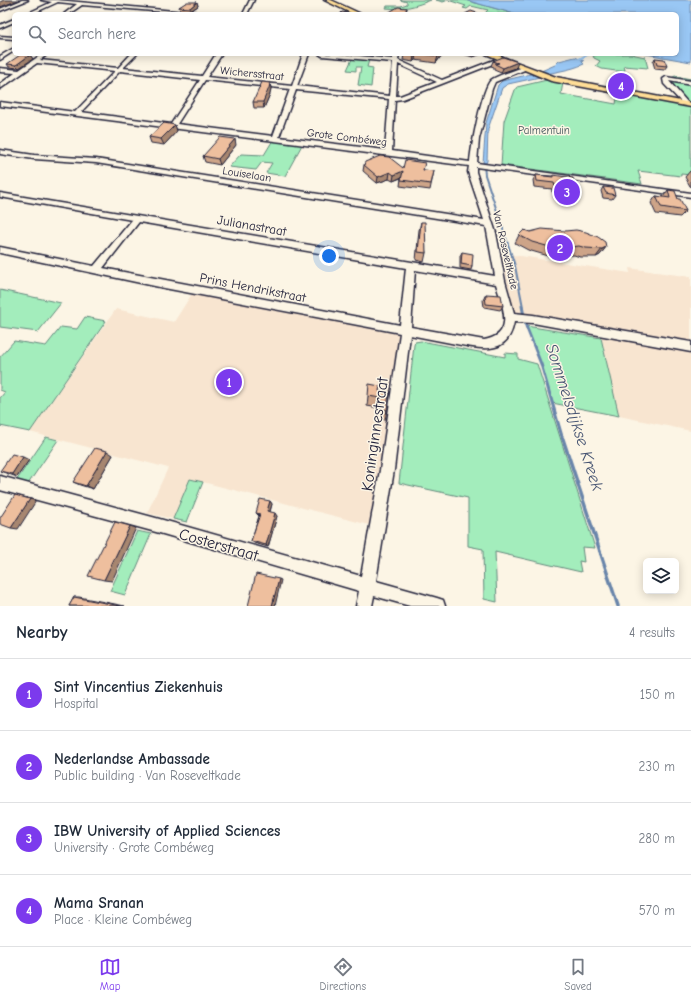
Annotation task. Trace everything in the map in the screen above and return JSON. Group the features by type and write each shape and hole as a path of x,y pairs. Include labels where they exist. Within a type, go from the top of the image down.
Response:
{"main road":[{"path":"327,0 354,12"},
{"path":"494,56 528,70 559,80 689,104"}],"street":[{"path":"0,10 26,0"},
{"path":"43,0 164,12"},
{"path":"102,10 117,0"},
{"path":"246,12 252,0"},
{"path":"32,12 55,1"},
{"path":"69,12 80,4"},
{"path":"1,26 12,21"},
{"path":"1,26 12,26"},
{"path":"0,37 12,38"},
{"path":"0,58 12,49"},
{"path":"0,52 7,53"},
{"path":"0,88 42,56"},
{"path":"77,113 132,56"},
{"path":"173,126 218,56"},
{"path":"275,139 305,56"},
{"path":"343,56 396,61 441,82"},
{"path":"388,153 394,98 396,56"},
{"path":"394,98 401,98 501,59"},
{"name":"Wichersstraat","path":"36,61 394,98"},
{"path":"0,70 20,72"},
{"name":"Van Roseveltkade","path":"513,317 500,281 489,224 472,172 475,165 476,139 480,120 493,81 528,70"},
{"path":"689,104 666,83 666,79 691,83"},
{"name":"Grote Combéweg","path":"0,104 388,153 691,195"},
{"name":"Louiselaan","path":"0,152 34,157 96,161 489,224"},
{"name":"Julianastraat","path":"0,195 500,281"},
{"path":"96,270 138,218"},
{"name":"Prins Hendrikstraat","path":"0,250 484,345 495,343 501,339 507,332 513,317"},
{"name":"Koninginnestraat","path":"364,606 388,463 403,354 411,266"},
{"path":"513,317 533,319 691,347"},
{"name":"Costerstraat","path":"0,484 163,528 436,606"}],"shaded area":[{"path":"501,253 630,273 629,268 691,277 691,342 514,312"},
{"path":"193,292 402,332 369,525 191,479 173,519 147,513 168,468 30,432 116,309 174,322"},
{"path":"600,334 691,351 691,431 619,416"}],"green space":[{"path":"400,0 431,0 409,7 386,8 387,6 401,6 407,4 407,2"},
{"path":"436,0 448,0 443,2"},
{"path":"448,0 465,0 508,12 486,12 488,10 471,6 467,9 463,8 466,6"},
{"path":"593,56 640,56 645,57 648,68 624,66 625,70 623,72 602,69 596,66 600,61"},
{"path":"352,59 369,60 367,67 373,68 371,87 358,85 361,67 356,67 356,71 347,70"},
{"path":"675,76 691,79 691,105 686,104 666,81"},
{"name":"Palmentuin","path":"547,80 563,83 561,94 616,104 618,93 691,107 691,175 681,174 681,176 638,171 642,184 501,165 504,121 515,90 517,87"},
{"path":"273,140 303,143 285,176 266,173 272,163 262,162 256,170 229,167 241,154 264,155"},
{"path":"0,290 61,303 38,332 0,327"},
{"path":"85,317 106,321 30,432 0,426 0,398 5,392 0,390 0,357 14,341 46,346 61,327 77,329"},
{"path":"526,326 601,338 619,416 552,403 541,364"},
{"path":"421,341 505,357 505,353 518,354 518,359 537,364 595,548 582,547 584,562 579,561 581,572 495,552 497,602 484,599 483,549 468,546 468,498 399,483 414,345 415,342"},
{"path":"46,437 58,440 28,484 16,481"},
{"path":"190,479 203,482 187,522 173,519"},
{"path":"137,531 151,534 125,595 110,591"}],"water":[{"path":"465,0 691,0 691,62 657,56 679,56 679,12 508,12"},
{"path":"575,57 584,61 582,62 584,64 540,77 508,84 502,88 488,129 487,161 486,163 483,163 486,123 498,85 502,81 539,72 555,65 559,61"}],"building":[{"path":"187,2 197,2 190,8 179,7"},
{"path":"398,7 407,8 405,12 389,12"},
{"path":"19,56 29,56 16,65 7,64"},
{"path":"503,57 518,62 503,68 495,64 499,63 493,61"},
{"path":"655,58 664,59 667,66 657,65"},
{"path":"262,82 270,83 263,102 253,102"},
{"path":"164,123 175,125 161,139 149,137"},
{"path":"220,137 235,139 218,159 203,156"},
{"path":"380,156 389,157 403,168 405,160 425,163 423,170 434,171 431,184 401,180 403,171 394,175 390,172 378,177 364,165 365,162"},
{"path":"536,175 553,177 553,175 573,178 577,196 567,195 566,188 555,186 554,183 537,181"},
{"path":"603,187 613,188 615,195 606,193"},
{"path":"668,190 675,191 678,199 680,199 686,211 661,207 656,196 670,198"},
{"path":"421,222 425,222 426,253 418,252"},
{"path":"542,229 565,231 576,230 586,232 605,242 606,247 602,249 579,246 557,249 532,242 519,235 524,230 530,232"},
{"path":"462,252 473,254 472,266 461,264"},
{"path":"486,294 501,295 503,306 486,304"},
{"path":"369,384 380,386 379,391 389,392 387,410 380,409 381,398 368,396"},
{"path":"95,448 107,451 86,486 73,482"},
{"path":"12,454 23,457 12,474 0,471"},
{"path":"15,495 30,499 11,528 0,524 0,518"},
{"path":"260,499 270,501 267,511 275,513 266,545 251,541 260,514 256,513"},
{"path":"115,522 130,526 104,580 88,576"},
{"path":"256,574 279,579 272,606 248,606"},
{"path":"74,597 121,606 69,606"}],"waterway":[{"path":"579,59 585,56"},
{"path":"484,165 485,175 504,232"},
{"name":"Sommelsdijkse Kreek","path":"506,238 515,266 523,307"},
{"name":"Sommelsdijkse Kreek","path":"522,306 526,326 541,364 563,440"},
{"name":"Sommelsdijkse Kreek","path":"563,439 618,606"}],"place":[{"name":"Mama Sranan","path":"621,86"},
{"name":"IBW University of Applied Sciences","path":"567,192"},
{"name":"Nederlandse Ambassade","path":"560,248"},
{"name":"Sint Vincentius Ziekenhuis","path":"229,382"}]}
